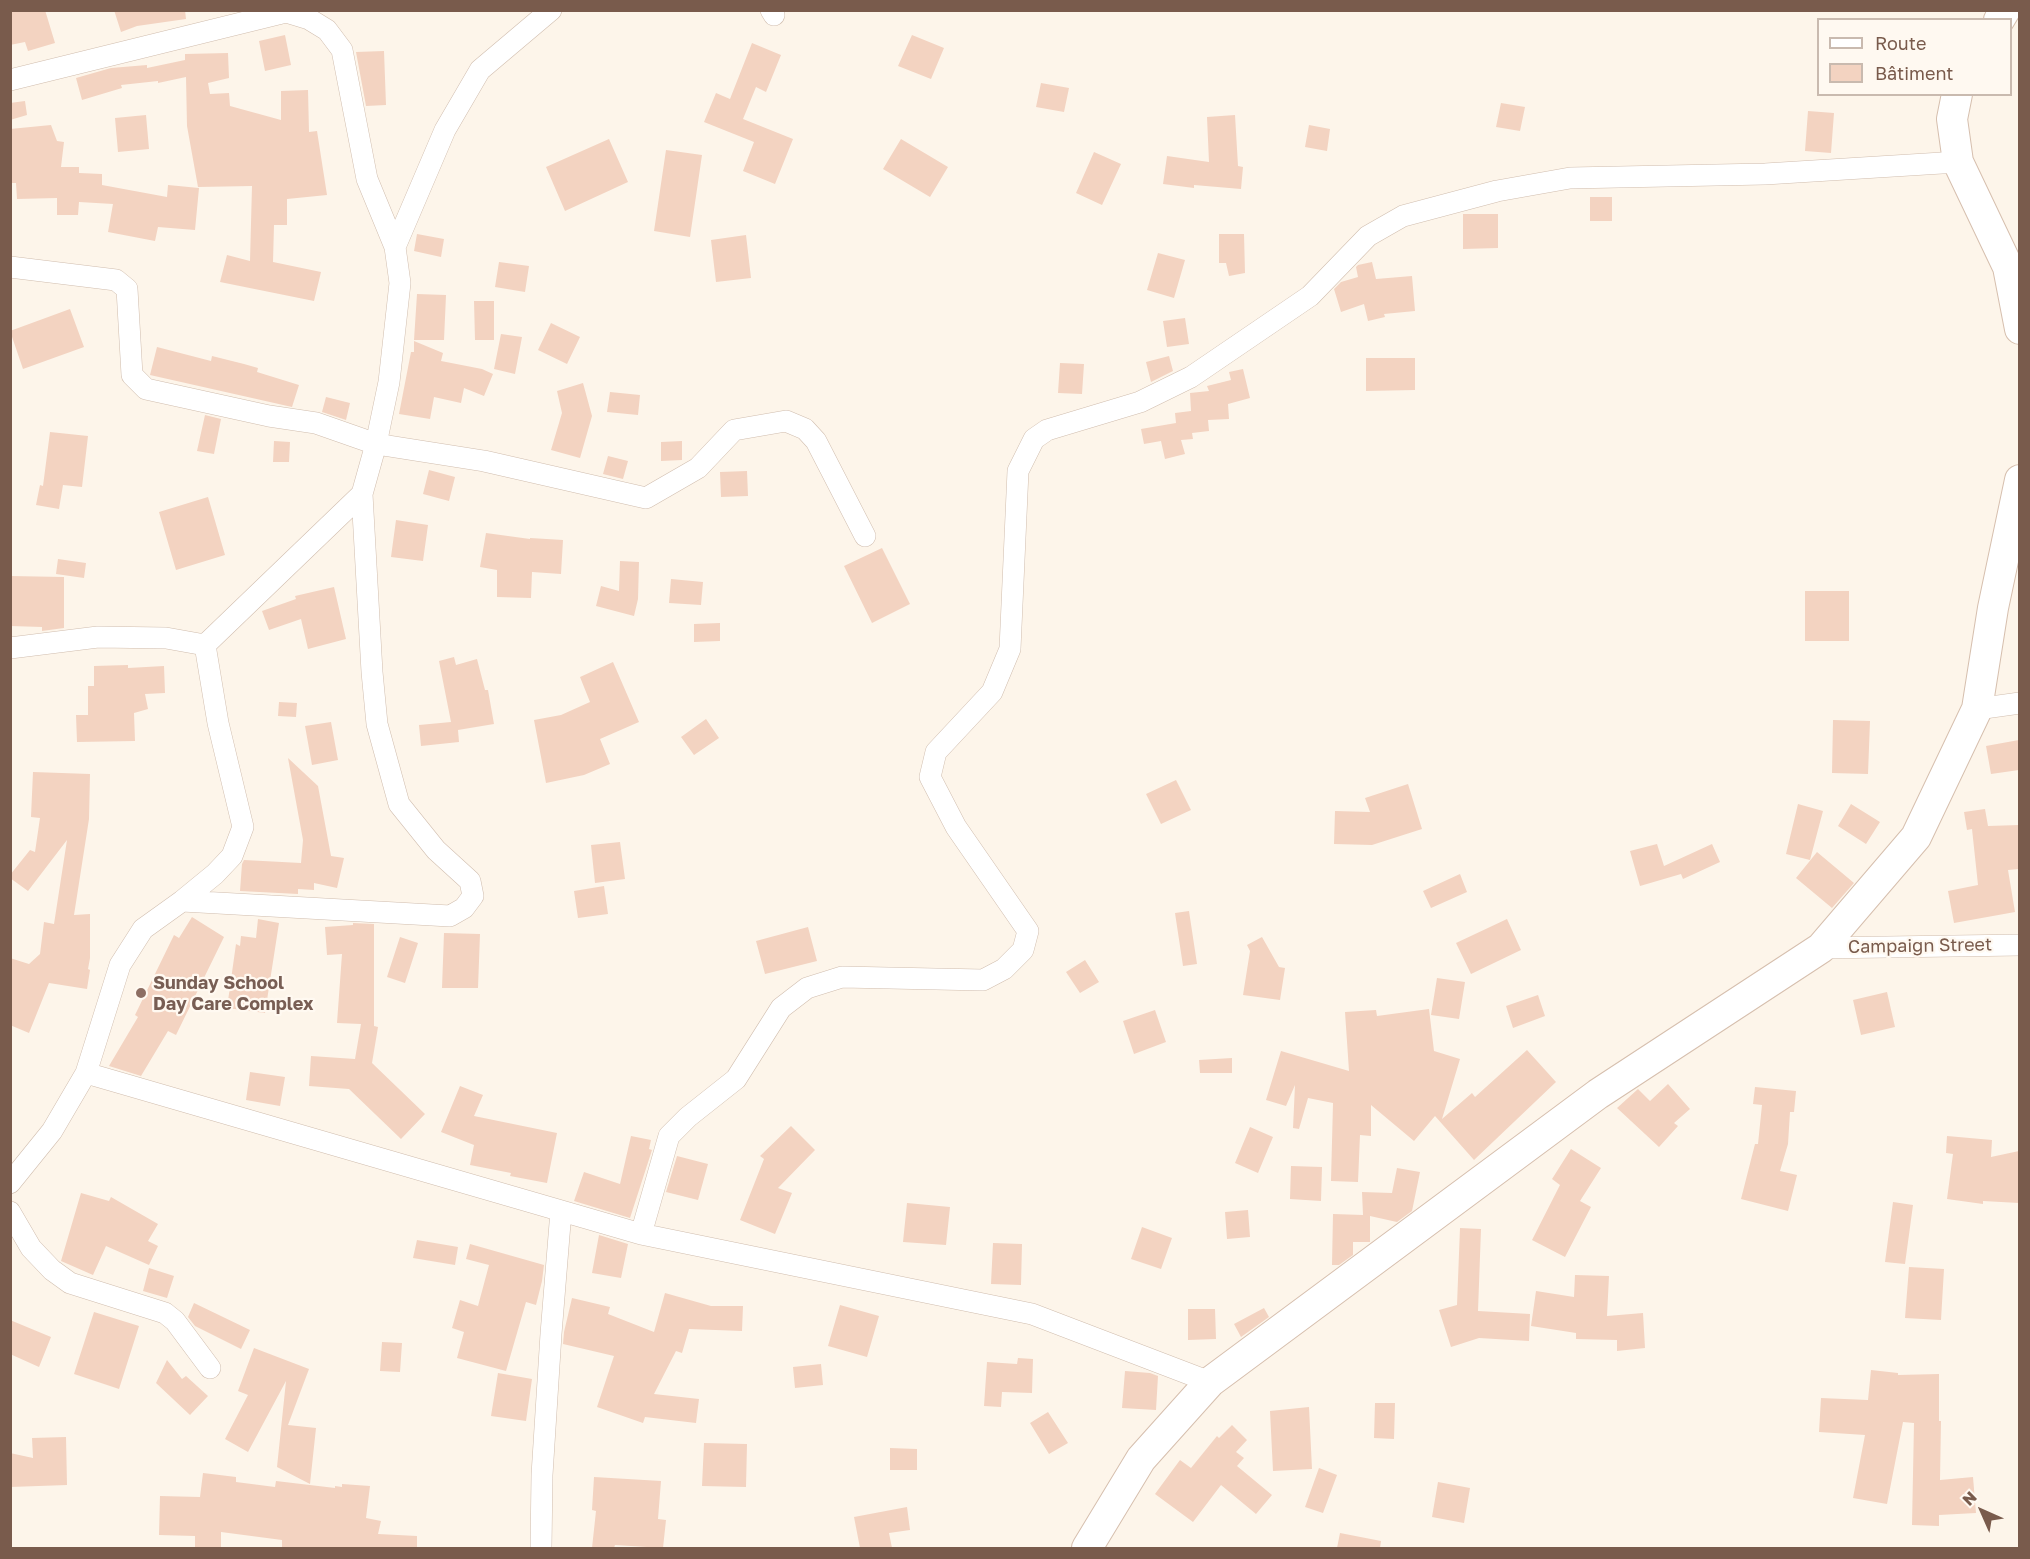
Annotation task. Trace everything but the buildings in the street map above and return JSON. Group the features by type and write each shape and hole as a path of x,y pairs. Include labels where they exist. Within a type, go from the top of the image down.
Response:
{"street":[{"path":"395,247 445,130 480,70 551,10"},
{"path":"10,80 286,12 309,19 327,30 342,50 367,179 395,247 400,283 389,382 376,444 362,494 377,724 399,804 436,849 470,881 472,896 464,908 450,916 182,901"},
{"path":"1957,96 1952,119 1958,162 2008,267 2019,329"},
{"path":"641,1234 669,1136 688,1117 736,1079 781,1008 807,987 842,977 983,980 1004,969 1023,950 1028,931 956,827 930,777 936,752 992,692 1010,649 1018,471 1034,439 1047,430 1140,402 1191,377 1310,296 1368,236 1403,216 1497,191 1570,178 1765,174 1958,162"},
{"path":"10,267 116,280 127,289 132,375 146,390 269,416 316,423 376,444 484,461 646,498 698,468 734,430 786,421 805,429 816,441 865,536"},
{"path":"1087,1548 1141,1458 1210,1383 1598,1094 1821,948 1916,837 1977,709 1993,608 2019,480"},
{"path":"205,645 362,494"},
{"path":"10,648 98,637 166,638 205,645"},
{"path":"10,1183 52,1131 86,1073 120,965 143,929 215,874 232,856 243,827 218,723 205,645"},
{"path":"1977,709 2019,703"},
{"name":"Campaign Street","path":"1821,948 2019,945"},
{"path":"86,1073 641,1234 1032,1314 1210,1383"},
{"path":"541,1548 542,1475 550,1334 561,1211"},
{"path":"10,1212 31,1248 52,1270 70,1283 165,1313 175,1321 210,1368"}],"place":[{"name":"Sunday School Day Care Complex","path":"141,993"}]}
